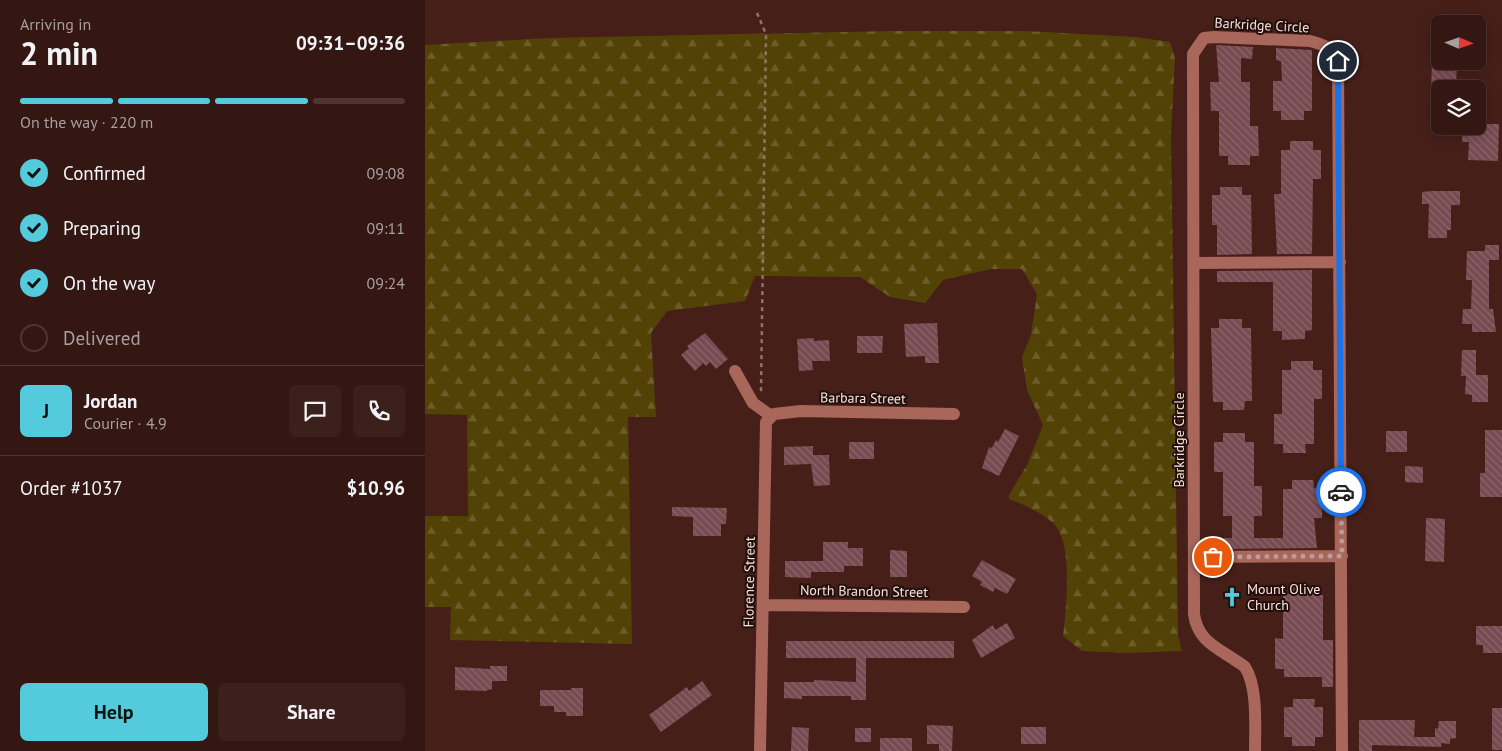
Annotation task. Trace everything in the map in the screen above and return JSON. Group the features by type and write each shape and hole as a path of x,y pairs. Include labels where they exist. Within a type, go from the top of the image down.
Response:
{"street":[{"name":"Barkridge Circle","path":"1255,751 1255,710 1251,680 1244,666 1207,642 1195,625 1193,54 1204,38 1214,37 1310,41 1325,45 1333,50 1338,61 1342,556 1341,751"},
{"path":"1193,263 1340,262"},
{"path":"735,371 753,403 766,412"},
{"name":"Barbara Street","path":"766,412 955,414"},
{"name":"Florence Street","path":"760,751 766,412"},
{"path":"1194,557 1342,556"},
{"name":"North Brandon Street","path":"764,605 964,607"}],"path":[{"path":"757,13 766,34 766,412"}],"green space":[{"path":"890,31 1026,31 1136,37 1170,42 1175,58 1171,134 1178,635 1182,651 1127,653 1082,651 1063,636 1067,576 1064,545 1060,532 1043,515 1009,499 1009,495 1027,465 1043,425 1027,390 1022,357 1031,335 1037,294 1022,269 991,269 943,280 925,303 890,297 860,277 755,276 745,301 667,311 651,333 656,417 628,417 632,644 450,640 451,607 425,607 425,516 468,516 467,415 425,414 425,45 550,38"}],"building":[{"path":"1216,45 1253,47 1252,59 1241,58 1241,82 1250,82 1250,126 1258,126 1259,156 1250,156 1250,165 1228,165 1228,156 1219,156 1219,111 1211,111 1210,82 1219,82"},
{"path":"1276,48 1312,50 1312,111 1304,111 1304,120 1281,120 1281,111 1273,111 1273,81 1282,81 1281,61 1276,60"},
{"path":"1432,70 1457,70 1456,80 1431,80"},
{"path":"1486,124 1499,124 1498,161 1468,160 1469,142 1462,142 1462,135 1486,135"},
{"path":"1290,141 1313,141 1313,150 1321,150 1321,179 1313,179 1312,254 1277,254 1274,194 1281,194 1281,150 1290,150"},
{"path":"1220,187 1242,187 1242,195 1251,195 1252,254 1217,255 1217,225 1212,225 1212,195 1220,195"},
{"path":"1460,191 1460,205 1451,205 1451,230 1447,230 1447,238 1428,238 1429,204 1422,204 1422,192"},
{"path":"1485,245 1499,245 1499,260 1489,260 1489,309 1493,309 1496,332 1472,332 1472,324 1462,324 1463,309 1471,309 1472,280 1466,280 1467,251 1485,251"},
{"path":"1312,270 1312,330 1305,331 1305,339 1282,340 1282,331 1273,331 1273,282 1217,282 1217,271"},
{"path":"1219,319 1242,319 1242,328 1251,328 1252,401 1245,401 1244,410 1223,410 1223,402 1213,402 1211,328 1219,328"},
{"path":"937,323 939,363 925,363 925,356 906,357 904,324"},
{"path":"705,333 728,359 716,369 710,362 706,366 703,363 695,371 681,355 689,348 687,346"},
{"path":"857,336 883,336 882,353 857,353"},
{"path":"814,338 814,341 829,340 830,361 812,361 813,370 799,371 797,339"},
{"path":"1462,350 1476,350 1476,375 1488,375 1488,402 1472,402 1472,395 1465,394 1466,376 1461,376"},
{"path":"1291,361 1313,361 1313,370 1322,370 1322,399 1314,399 1314,444 1305,444 1306,453 1283,453 1283,444 1274,444 1274,414 1282,414 1282,370 1291,370"},
{"path":"1005,429 1019,436 999,476 982,468 989,447 992,448 996,440 998,442"},
{"path":"1485,430 1502,430 1502,497 1480,497 1480,473 1485,473"},
{"path":"1386,431 1407,431 1407,452 1386,452"},
{"path":"1223,433 1245,433 1245,442 1254,442 1254,486 1262,486 1262,516 1254,516 1254,538 1283,538 1283,489 1292,489 1292,480 1313,480 1314,488 1322,488 1322,518 1314,518 1317,548 1221,549 1221,538 1232,538 1232,516 1223,516 1223,472 1214,472 1214,442 1223,442"},
{"path":"849,442 874,442 874,459 849,459"},
{"path":"813,446 813,455 829,455 830,485 814,486 811,464 784,465 784,447"},
{"path":"1405,466 1423,467 1423,483 1405,482"},
{"path":"672,507 727,508 726,524 721,524 721,536 693,536 693,517 672,516"},
{"path":"1426,518 1445,519 1444,562 1425,561"},
{"path":"823,542 848,542 848,548 863,548 863,566 844,566 844,572 811,572 811,578 785,577 785,561 823,561"},
{"path":"890,550 907,551 907,577 890,577"},
{"path":"982,560 1016,579 1007,594 995,588 993,592 980,585 982,582 972,576"},
{"path":"1292,586 1314,586 1314,595 1323,595 1323,640 1333,640 1333,687 1322,687 1322,677 1284,677 1284,669 1275,669 1275,638 1283,639 1283,594 1292,594"},
{"path":"1007,623 1015,638 981,658 972,640 993,625 995,630"},
{"path":"1476,626 1502,626 1502,653 1483,653 1483,645 1476,645"},
{"path":"786,641 954,641 954,658 866,658 866,700 851,700 851,696 802,696 802,699 784,698 784,682 814,682 814,680 856,682 856,658 786,658"},
{"path":"490,666 507,666 507,681 492,681 492,689 485,691 455,690 455,667 490,669"},
{"path":"702,681 712,695 661,732 649,715 687,687 689,691"},
{"path":"571,688 583,688 583,716 566,716 566,712 554,712 554,706 540,706 540,690 571,690"},
{"path":"1293,699 1315,699 1314,707 1323,707 1323,737 1315,737 1315,746 1292,746 1292,737 1284,737 1284,707 1293,707"},
{"path":"1492,708 1502,708 1502,750 1492,750"},
{"path":"1359,720 1415,720 1414,737 1435,737 1435,728 1438,729 1439,721 1456,721 1456,738 1450,739 1450,744 1441,743 1441,747 1372,745 1372,751 1359,751"},
{"path":"927,725 953,726 952,751 939,751 939,744 927,744"},
{"path":"792,727 809,728 808,751 791,751"},
{"path":"1021,727 1046,727 1046,744 1021,744"},
{"path":"855,728 871,728 871,742 855,742"},
{"path":"880,738 912,738 912,751 880,751"}],"way so far":[{"path":"1213,557 1342,556 1341,492"}],"place":[{"name":"Mount Olive Church","path":"1232,597"}],"route":[{"path":"1338,61 1341,492"}]}
